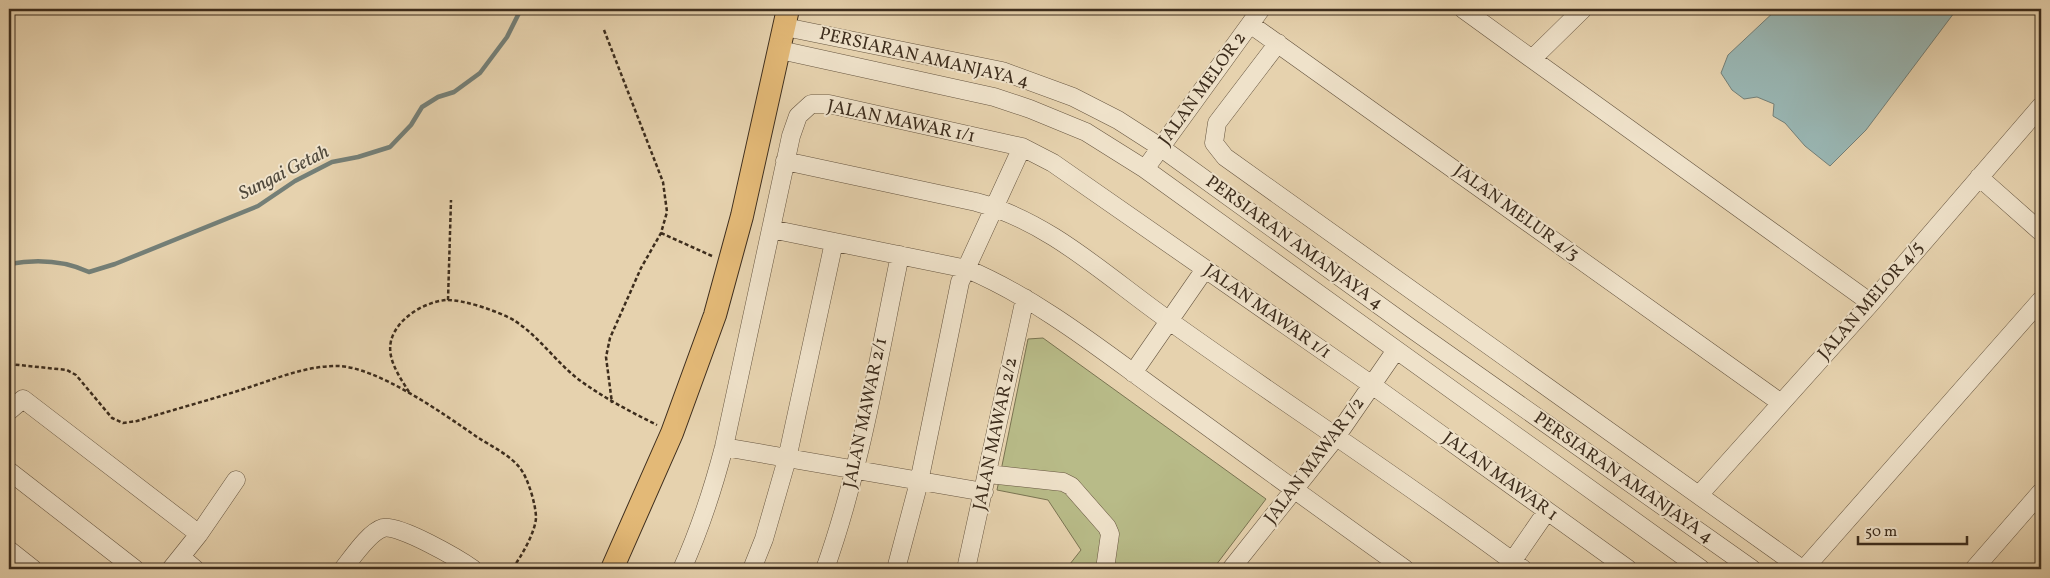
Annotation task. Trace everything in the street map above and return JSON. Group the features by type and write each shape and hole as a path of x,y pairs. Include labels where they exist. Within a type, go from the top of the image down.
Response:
{"main road":[{"path":"612,569 672,432 700,361 742,216 786,18"}],"street":[{"name":"JALAN MELOR 2","path":"1145,169 1261,9"},
{"path":"1463,9 1871,303"},
{"path":"1532,59 1583,9"},
{"name":"PERSIARAN AMANJAYA 4","path":"786,18 1002,71 1073,97 1118,120 1160,147 1412,329 1752,569"},
{"name":"JALAN MELUR 4/3","path":"1250,24 1781,403"},
{"path":"1278,43 1217,124 1214,143 1224,157 1803,569 2041,300"},
{"name":"PERSIARAN AMANJAYA 4","path":"780,50 1003,100 1086,132 1145,169 1701,569"},
{"name":"JALAN MAWAR 1/1","path":"682,569 697,537 714,489 785,161 798,116 811,104 829,104 1022,147 1053,163 1372,385"},
{"name":"JALAN MELOR 4/5","path":"1699,495 1871,303 2041,106"},
{"path":"896,569 918,482 960,282 1022,147"},
{"path":"785,161 995,207 1022,218 1057,238 1170,321 1336,437 1514,567 1548,511"},
{"path":"1979,178 2041,232"},
{"path":"771,229 967,269 995,281 1025,298 1133,373 1405,569"},
{"path":"752,569 764,539 787,459 834,242"},
{"name":"JALAN MAWAR 2/1","path":"825,569 855,471 900,255"},
{"path":"1133,373 1205,269"},
{"name":"JALAN MAWAR 2/2","path":"966,569 1025,298"},
{"name":"JALAN MAWAR 1/2","path":"1231,569 1295,491 1336,437 1396,350"},
{"name":"JALAN MAWAR 1","path":"1372,385 1628,569"},
{"path":"9,412 23,400 199,534"},
{"path":"724,447 984,492"},
{"path":"9,471 135,569"},
{"path":"988,474 1063,482 1076,490 1107,527 1110,534 1105,569"},
{"path":"195,569 176,563 199,534 236,480"},
{"path":"1974,569 2041,492"},
{"path":"343,569 376,532 384,528 395,529 419,538 474,569"},
{"path":"9,550 33,569"}],"path":[{"path":"604,30 663,182 667,212 661,234 641,268 610,338 606,357 612,403"},
{"path":"448,300 451,200"},
{"path":"661,234 729,264"},
{"path":"410,393 392,364 390,349 393,334 400,323 415,310 431,302 448,300 477,306 514,320 580,381 612,403 672,432"},
{"path":"9,364 67,370 76,375 112,418 123,423 136,421 318,367 351,367 410,393 499,451 520,468 531,490 536,519 523,554 512,569"}],"green space":[{"path":"1043,338 1266,499 1213,569 1066,569 1081,550 1048,500 997,490 1028,339"}],"water":[{"path":"1777,9 1957,9 1866,130 1830,166 1805,146 1785,123 1773,116 1774,104 1757,97 1744,99 1732,90 1721,73 1728,55"}],"waterway":[{"name":"Sungai Getah","path":"9,264 30,261 50,262 69,265 89,272 115,264 258,206 295,181 332,162 358,157 390,147 411,125 422,107 438,97 454,92 480,73 507,37 521,9"},
{"path":"1309,9 1318,11 1323,9"}]}
